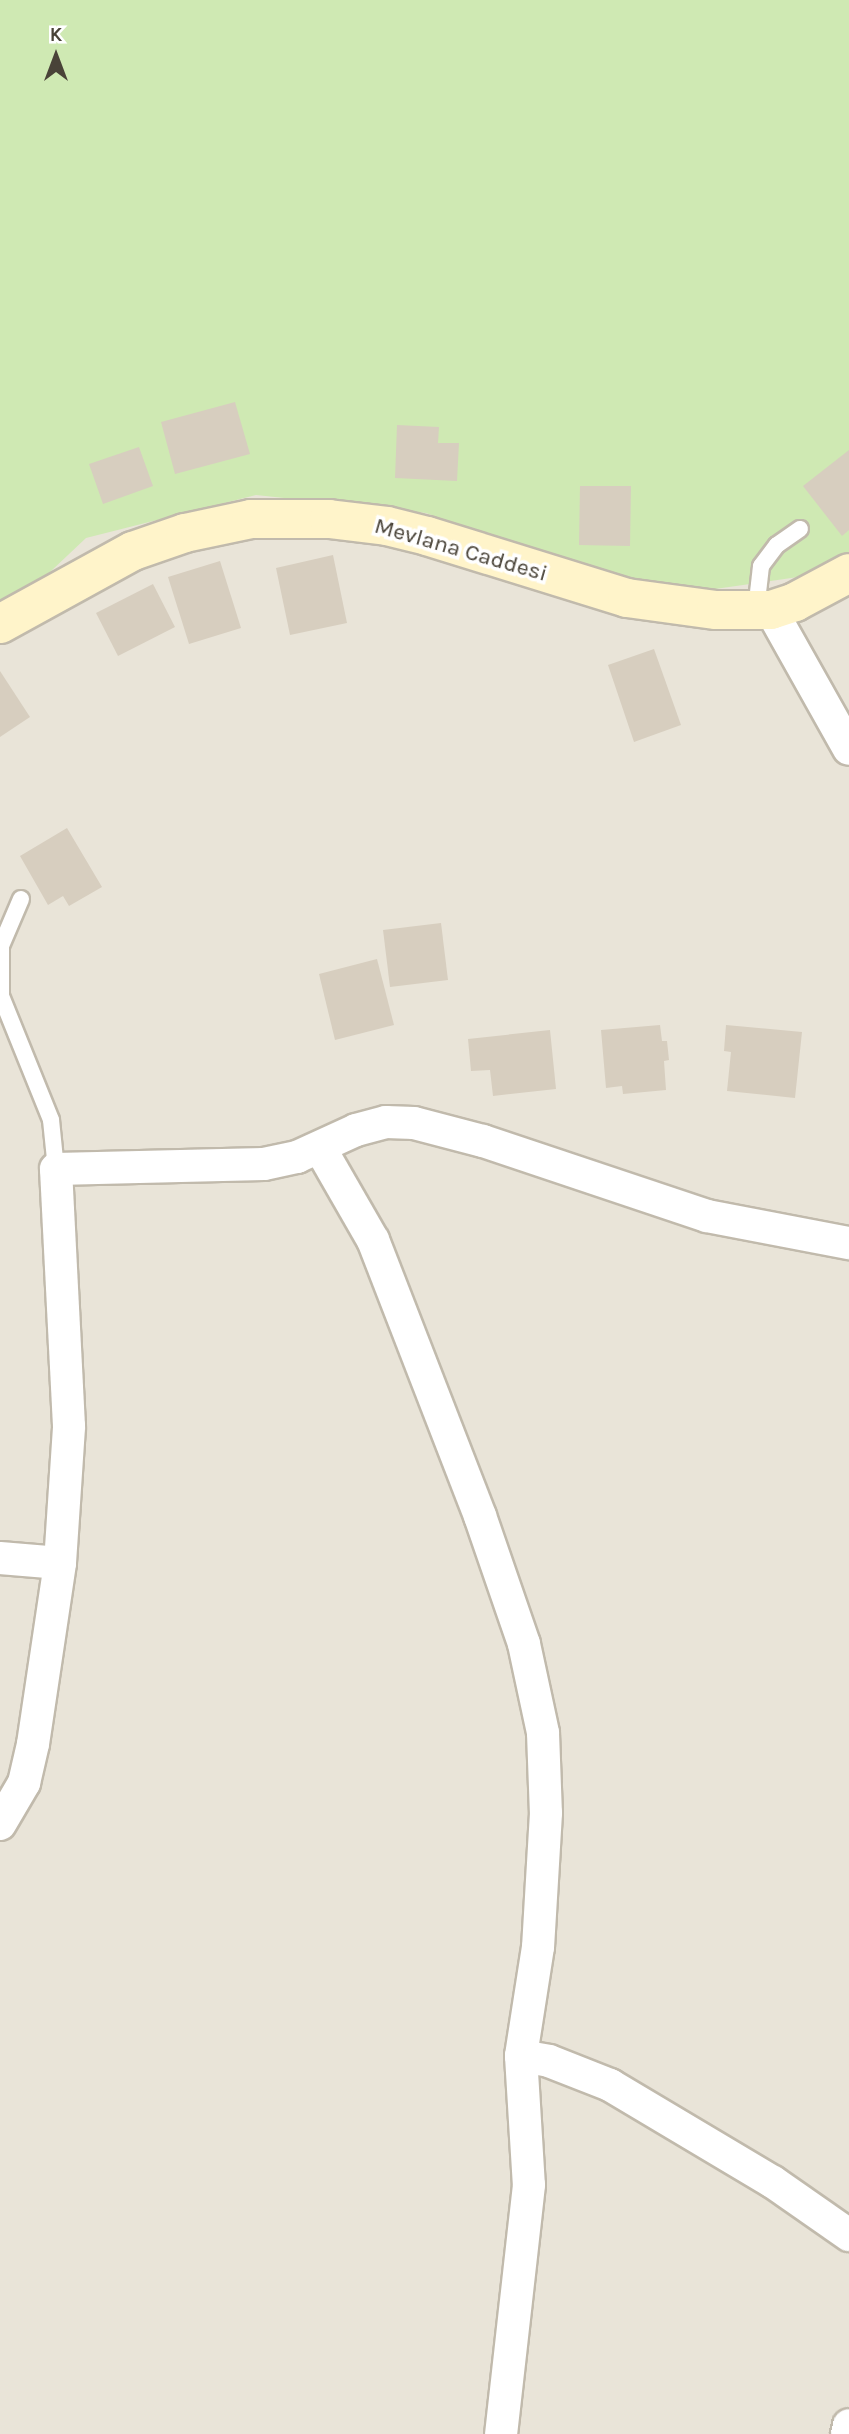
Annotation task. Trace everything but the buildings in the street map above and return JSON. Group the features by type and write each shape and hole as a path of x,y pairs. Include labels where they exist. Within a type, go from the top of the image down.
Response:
{"street":[{"name":"Mevlana Caddesi","path":"0,624 133,551 217,524 294,517 360,521 427,536 568,582 638,600 763,611 795,602 849,573"},
{"path":"763,611 849,749"},
{"path":"0,1824 24,1783 33,1744 60,1563 69,1426 56,1169 264,1164 320,1148 356,1130 386,1122 414,1123 483,1141 707,1216 849,1243"},
{"path":"320,1148 373,1240 480,1516 524,1644 543,1733 546,1813 538,1947 521,2056 529,2185 501,2434"},
{"path":"0,1558 60,1563"},
{"path":"521,2056 568,2067 610,2085 762,2175 849,2235"},
{"path":"847,2434 849,2425"}],"lane":[{"path":"763,611 761,566 777,545 800,529"},
{"path":"22,899 1,946 1,996 51,1120 56,1169"}],"shaded area":[{"path":"0,0 849,0 849,2434 0,2434"}],"green space":[{"path":"0,0 849,0 849,552 805,576 708,590 640,582 537,553 426,513 256,495 86,538 32,589 0,606"}]}
